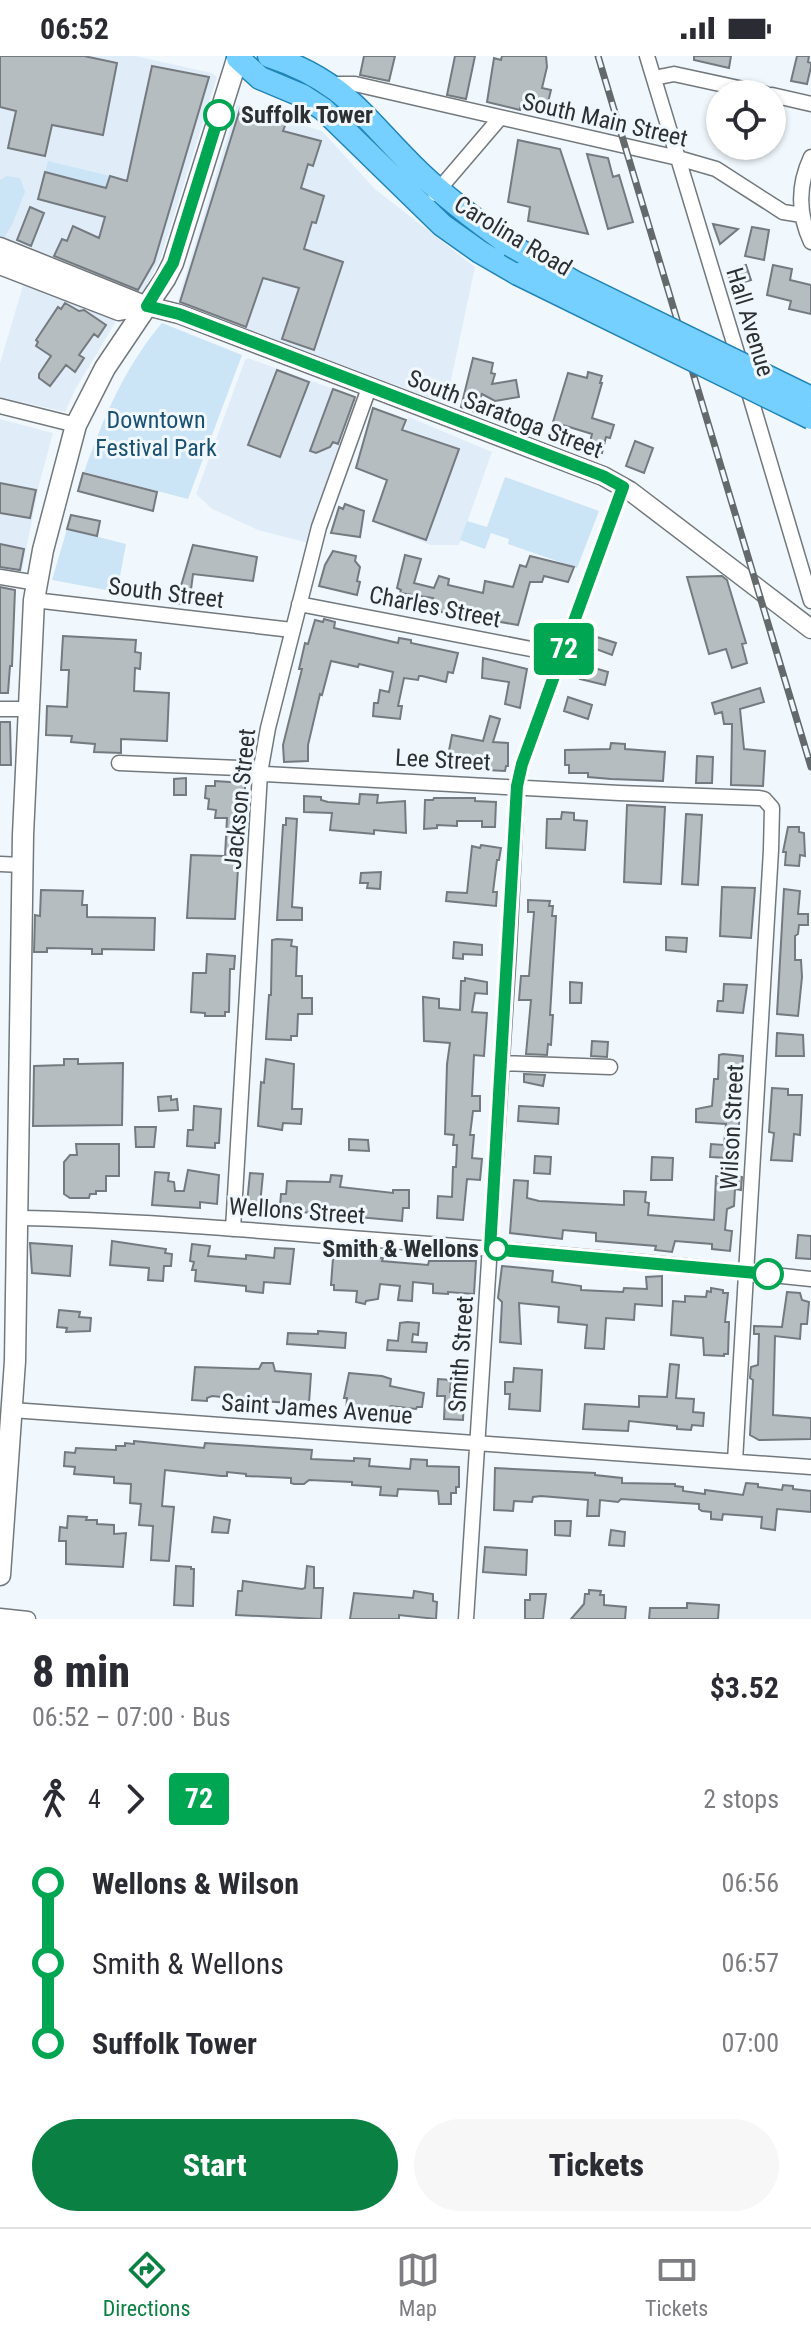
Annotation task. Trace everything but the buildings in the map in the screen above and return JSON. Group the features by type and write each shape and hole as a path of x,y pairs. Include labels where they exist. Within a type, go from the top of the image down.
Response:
{"main road":[{"name":"Carolina Road","path":"240,56 260,78 303,96 323,109 422,208 461,240 518,274 810,404"},
{"path":"0,1575 12,1410 7,1361 9,1218 27,709 35,592 76,425 105,368 173,263 240,56"},
{"name":"Carolina Road","path":"269,56 304,69 330,84 364,113 439,190 510,245 576,283 810,404"}],"street":[{"name":"Hall Avenue","path":"647,56 811,601"},
{"path":"654,78 674,74 706,81"},
{"name":"South Main Street","path":"330,84 355,84 678,158 716,169 783,212 802,215"},
{"path":"786,99 811,104"},
{"name":"South Main Street","path":"422,208 500,118"},
{"path":"811,157 802,184 802,215 811,242"},
{"path":"0,247 147,306"},
{"path":"0,265 119,311 147,306"},
{"name":"South Saratoga Street","path":"147,306 179,314 549,455 623,487 811,629"},
{"name":"Jackson Street","path":"233,1229 260,773 268,728 319,527 369,388"},
{"path":"0,406 76,425"},
{"name":"Smith Street","path":"466,1619 517,786 522,764 623,487"},
{"name":"South Street","path":"0,577 35,592 292,630"},
{"name":"Charles Street","path":"299,604 562,655"},
{"path":"0,709 27,709"},
{"name":"Lee Street","path":"119,763 764,799"},
{"name":"Wilson Street","path":"735,1461 771,850 772,808 764,799"},
{"path":"0,864 23,865"},
{"path":"501,1063 610,1067"},
{"name":"Wellons Street","path":"9,1218 114,1220 233,1229 811,1279"},
{"name":"Saint James Avenue","path":"12,1410 811,1467"},
{"path":"0,1616 28,1619"}],"shaded area":[{"path":"0,56 136,56 212,73 217,77 160,260 144,290 138,293 0,236"},
{"path":"237,105 322,131 375,189 475,267 447,399 443,403 180,304 178,300"},
{"path":"24,282 114,318 115,323 65,412 0,397 0,363"},
{"path":"248,358 356,397 308,543 258,530 212,509 196,494"},
{"path":"409,417 492,452 459,545 431,545 372,522"},
{"path":"0,419 53,433 21,575 0,571"}],"green space":[{"path":"48,161 110,176 106,188 45,172"},
{"path":"7,176 20,178 25,192 3,239 0,238 0,180"},
{"name":"Downtown Festival Park","path":"162,323 242,355 188,499 84,472 116,394 137,357"},
{"path":"505,477 599,511 577,568 508,544 509,539 491,533 485,549 460,540 467,521 487,527"},
{"path":"67,529 126,544 117,592 52,580"}],"railway":[{"path":"598,56 811,767"}],"bus line":[{"name":"72","path":"219,115 173,263 147,306 179,314 603,476 623,487 522,764 517,786 490,1249 768,1274"}],"place":[{"name":"Suffolk Tower","path":"219,115"},
{"name":"Smith & Wellons","path":"497,1249"}]}
